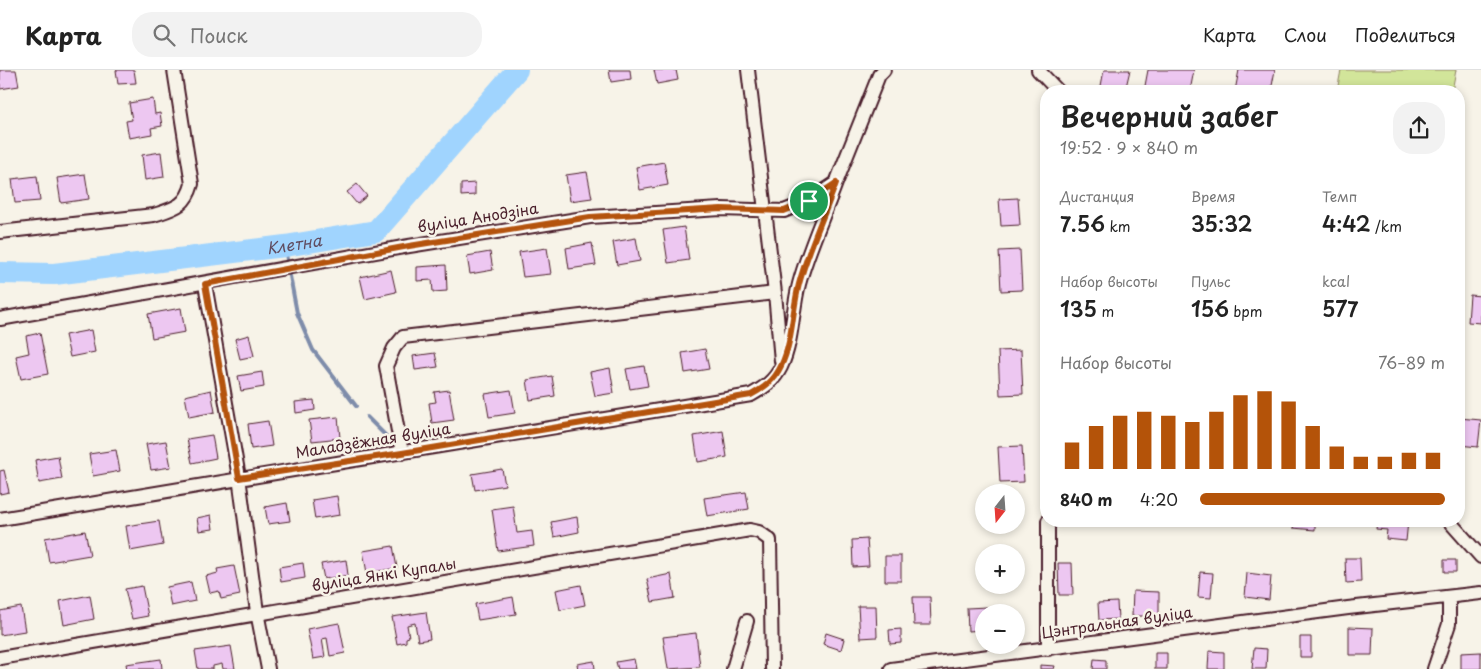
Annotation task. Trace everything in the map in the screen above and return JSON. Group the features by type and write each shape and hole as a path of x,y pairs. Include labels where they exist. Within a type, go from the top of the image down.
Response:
{"street":[{"path":"0,232 154,215 176,207 188,198 192,184 174,70"},
{"path":"748,70 766,212 781,366"},
{"path":"781,366 789,344 794,305 800,281 836,183 880,75 884,70"},
{"path":"1038,70 1052,85"},
{"name":"вуліца Анодзіна","path":"0,319 205,284 409,246 590,217 721,209 766,212 784,211 809,201 836,183"},
{"path":"205,284 239,478 257,612 268,669"},
{"path":"402,453 386,366 394,348 403,337 775,293"},
{"name":"Маладзёжная вуліца","path":"0,519 239,478 751,395 770,384 781,366"},
{"path":"1048,527 1048,648"},
{"path":"1454,527 1481,557"},
{"name":"вуліца Янкі Купалы","path":"0,658 257,612 750,530 759,532 770,540 772,669"},
{"name":"Цэнтральная вуліца","path":"891,669 1348,608 1481,593"},
{"path":"1434,669 1449,624 1448,597"},
{"path":"733,669 747,621"}],"green space":[{"path":"1341,70 1456,70 1453,85 1338,85"}],"building":[{"path":"0,70 16,70 19,86 0,89"},
{"path":"116,70 134,70 136,83 118,84"},
{"path":"609,70 630,70 631,79 611,82"},
{"path":"654,70 676,70 678,80 657,84"},
{"path":"1104,70 1130,70 1126,85 1101,85"},
{"path":"1148,70 1194,70 1191,85 1145,85"},
{"path":"1239,70 1275,70 1272,85 1236,85"},
{"path":"153,99 155,114 160,113 162,126 151,128 152,134 129,138 126,121 132,120 129,103"},
{"path":"161,152 164,177 145,180 142,155"},
{"path":"664,162 668,185 640,190 636,167"},
{"path":"587,172 592,198 570,201 566,175"},
{"path":"85,174 89,199 61,203 57,178"},
{"path":"37,176 40,201 15,203 12,179"},
{"path":"475,183 475,195 461,196 461,184"},
{"path":"357,184 367,196 357,204 347,192"},
{"path":"1018,198 1020,225 1001,226 999,199"},
{"path":"684,227 689,260 668,263 663,230"},
{"path":"636,238 640,261 617,265 613,242"},
{"path":"592,243 596,265 569,269 566,248"},
{"path":"547,248 551,274 523,277 519,252"},
{"path":"1020,250 1022,290 1001,291 999,251"},
{"path":"490,252 493,270 470,274 467,256"},
{"path":"446,265 447,291 433,292 432,280 417,281 417,267"},
{"path":"391,270 396,292 365,299 360,277"},
{"path":"1470,295 1481,296 1481,323 1468,322"},
{"path":"181,308 185,332 152,338 148,314"},
{"path":"91,330 95,352 70,357 65,335"},
{"path":"40,333 48,374 21,379 16,356 29,353 26,336"},
{"path":"249,335 254,356 240,359 235,339"},
{"path":"705,349 709,369 685,373 682,353"},
{"path":"1021,350 1023,394 1000,395 998,351"},
{"path":"435,353 438,367 415,370 413,356"},
{"path":"644,366 648,386 630,389 626,369"},
{"path":"610,368 614,393 595,396 590,372"},
{"path":"262,372 264,387 241,391 238,376"},
{"path":"552,376 555,396 530,400 527,380"},
{"path":"211,390 215,412 189,417 185,396"},
{"path":"449,390 454,420 432,423 429,403 436,402 434,392"},
{"path":"511,390 515,413 489,417 485,394"},
{"path":"314,400 315,410 296,413 295,402"},
{"path":"338,417 340,438 312,441 309,420"},
{"path":"1465,419 1481,420 1478,447 1465,446"},
{"path":"268,421 272,446 251,449 248,424"},
{"path":"723,431 727,457 698,462 694,436"},
{"path":"212,435 216,458 192,463 187,439"},
{"path":"166,441 171,467 151,470 146,444"},
{"path":"1022,446 1024,482 1000,483 998,447"},
{"path":"116,450 120,471 93,476 89,454"},
{"path":"58,456 62,479 39,483 35,460"},
{"path":"502,469 505,485 475,490 472,474"},
{"path":"4,470 9,492 0,494 0,471"},
{"path":"746,492 749,509 707,516 704,498"},
{"path":"337,496 340,515 315,519 312,500"},
{"path":"287,503 290,521 268,524 265,507"},
{"path":"513,506 517,533 532,531 534,546 498,551 492,509"},
{"path":"211,515 213,529 199,531 197,518"},
{"path":"577,517 579,532 554,537 551,522"},
{"path":"159,521 163,545 130,551 126,526"},
{"path":"1315,527 1315,530 1293,528"},
{"path":"1376,527 1407,527 1406,541 1386,539 1387,530 1376,529"},
{"path":"85,531 90,555 49,562 45,538"},
{"path":"867,539 869,566 853,567 852,540"},
{"path":"393,546 397,568 367,573 363,551"},
{"path":"885,556 901,556 901,581 885,581"},
{"path":"1345,558 1360,558 1361,582 1346,583"},
{"path":"346,560 348,575 324,579 321,564"},
{"path":"1444,560 1456,560 1456,572 1444,572"},
{"path":"303,563 305,578 281,582 279,567"},
{"path":"1058,563 1072,563 1073,595 1059,595"},
{"path":"234,566 240,595 221,599 219,591 210,593 206,576 218,573 217,569"},
{"path":"1200,572 1213,573 1211,598 1198,597"},
{"path":"1247,573 1271,576 1269,600 1245,597"},
{"path":"671,574 675,598 652,602 647,579"},
{"path":"191,582 195,601 171,606 167,587"},
{"path":"581,585 585,605 560,610 556,590"},
{"path":"142,586 148,616 132,619 125,589"},
{"path":"1133,591 1159,592 1159,616 1132,616"},
{"path":"90,595 94,619 64,625 60,601"},
{"path":"513,597 516,614 478,620 475,604"},
{"path":"913,597 930,597 931,625 914,625"},
{"path":"1117,602 1118,619 1099,620 1098,603"},
{"path":"858,606 876,606 877,637 860,638"},
{"path":"21,607 25,631 0,635 0,611"},
{"path":"967,608 975,608 975,631 968,631"},
{"path":"426,612 430,639 418,641 415,623 407,625 409,637 406,638 406,642 397,644 392,617"},
{"path":"339,623 345,653 330,656 327,638 322,639 325,657 313,659 307,629"},
{"path":"1349,627 1373,628 1372,655 1349,655"},
{"path":"901,629 901,643 890,644 889,630"},
{"path":"696,633 700,667 668,669 663,637"},
{"path":"826,633 844,639 841,650 823,644"},
{"path":"1300,637 1311,637 1311,657 1300,657"},
{"path":"231,646 235,669 223,669 222,664 213,666 213,669 198,669 195,651"},
{"path":"1254,648 1267,649 1266,669 1252,669"},
{"path":"1209,651 1224,652 1224,669 1208,669"},
{"path":"1481,652 1481,669 1461,669 1461,653"},
{"path":"1155,653 1167,653 1167,669 1155,669"},
{"path":"161,659 162,669 127,669 126,664"},
{"path":"634,659 636,669 618,669 616,662"},
{"path":"1094,659 1106,660 1106,669 1093,669"},
{"path":"594,661 595,669 578,669 577,664"},
{"path":"1040,665 1055,666 1054,669 1040,669"}],"waterway":[{"name":"Клетна","path":"0,273 54,274 285,246 376,231 517,70"},
{"path":"285,246 287,260"},
{"path":"290,276 297,313 313,350 356,406"},
{"path":"367,417 386,436"}],"route":[{"path":"836,183 800,281 794,305 789,344 781,366 770,384 751,395 239,478 205,284 409,246 590,217 721,209 766,212 784,211 809,201 836,183"}]}
